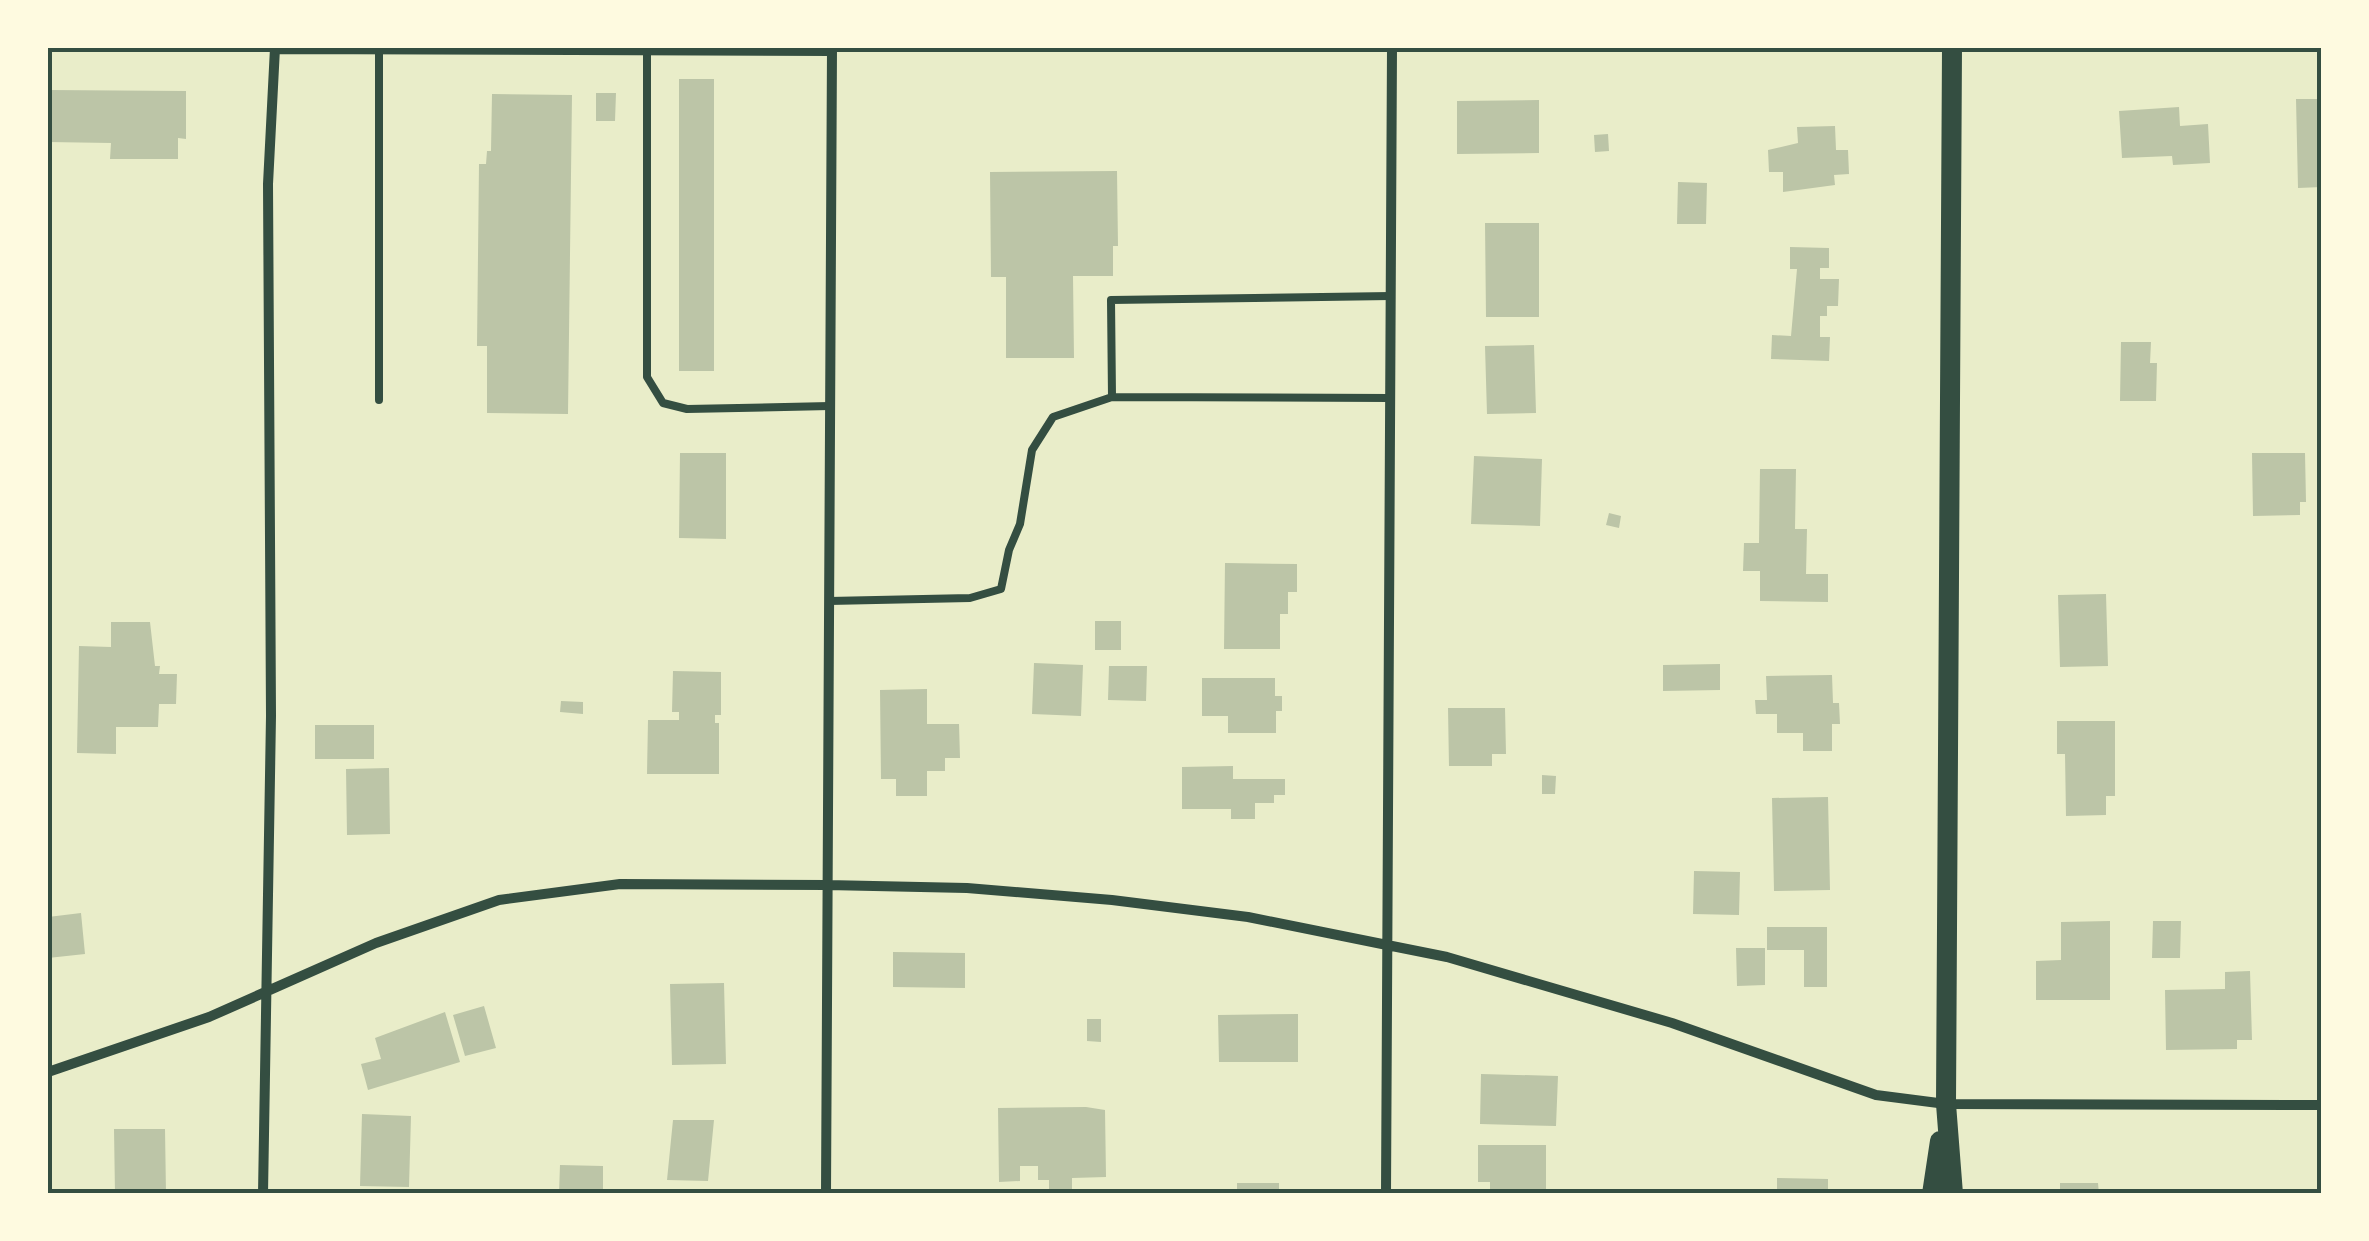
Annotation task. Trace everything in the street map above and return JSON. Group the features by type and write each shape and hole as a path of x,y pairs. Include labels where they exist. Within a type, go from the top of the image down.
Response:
{"main road":[{"path":"1952,48 1946,1104 1953,1194"},
{"path":"1932,1194 1946,1104"}],"street":[{"path":"263,1194 271,716 268,184 275,48 832,49 826,1194"},
{"path":"1386,1194 1392,48"},
{"path":"48,1072 209,1018 376,943 499,900 620,884 827,885 967,888 1112,900 1248,917 1387,944 1447,957 1672,1023 1852,1089 1946,1104 2322,1105"}],"lane":[{"path":"380,50 380,400"},
{"path":"647,50 647,377 663,403 687,409 830,406"},
{"path":"1112,397 1111,300 1391,296"},
{"path":"829,601 970,598 1001,589 1009,550 1020,524 1032,450 1054,418 1112,397 1390,398"}],"building":[{"path":"679,79 714,79 714,371 679,371"},
{"path":"48,90 186,91 186,139 178,138 178,159 110,159 111,143 48,142"},
{"path":"596,93 616,93 615,121 596,121"},
{"path":"492,94 572,95 568,414 487,413 487,346 477,346 479,164 486,164 487,151 491,151"},
{"path":"2296,99 2322,99 2322,187 2298,188"},
{"path":"1539,100 1539,153 1457,154 1457,101"},
{"path":"2179,107 2180,126 2208,124 2210,163 2173,165 2172,156 2122,158 2119,111"},
{"path":"1835,126 1836,150 1848,150 1849,174 1834,175 1835,185 1783,192 1783,172 1769,172 1768,150 1798,143 1797,127"},
{"path":"1608,134 1609,151 1595,152 1594,135"},
{"path":"1117,171 1118,246 1113,246 1113,276 1073,276 1074,358 1006,358 1006,277 991,277 990,172"},
{"path":"1678,182 1707,183 1706,224 1677,224"},
{"path":"1485,223 1539,223 1539,317 1486,317"},
{"path":"1790,247 1829,248 1829,268 1820,268 1820,279 1839,279 1838,306 1827,306 1827,316 1820,316 1820,337 1830,337 1829,361 1771,359 1772,335 1791,336 1797,269 1790,269"},
{"path":"2121,342 2151,342 2150,363 2157,363 2156,401 2120,401"},
{"path":"1534,345 1536,413 1487,414 1485,346"},
{"path":"680,453 726,453 726,539 679,538"},
{"path":"2252,453 2305,453 2306,502 2300,502 2300,515 2253,516"},
{"path":"1474,456 1542,459 1540,526 1471,524"},
{"path":"1760,469 1796,469 1795,529 1807,529 1806,574 1828,574 1828,602 1760,601 1760,571 1743,571 1744,543 1759,543"},
{"path":"1609,513 1621,516 1619,528 1606,525"},
{"path":"1225,563 1297,564 1297,592 1288,592 1288,614 1280,614 1280,649 1224,649"},
{"path":"2106,594 2108,666 2060,667 2058,595"},
{"path":"1095,621 1121,621 1121,650 1095,650"},
{"path":"111,622 150,622 159,674 177,674 176,704 159,704 158,727 116,727 116,754 77,753 79,646 111,647"},
{"path":"1034,663 1083,665 1081,716 1032,714"},
{"path":"1720,664 1720,690 1663,691 1663,665"},
{"path":"1109,666 1147,666 1146,701 1108,700"},
{"path":"673,671 721,672 721,715 715,715 715,723 719,723 719,774 647,774 648,720 679,720 679,712 672,712"},
{"path":"1832,675 1833,703 1839,703 1840,724 1832,724 1832,751 1803,751 1803,733 1777,733 1777,714 1756,714 1755,700 1767,700 1766,676"},
{"path":"1202,678 1275,678 1275,696 1282,696 1282,711 1276,711 1276,733 1228,733 1228,716 1202,716"},
{"path":"927,689 927,724 959,724 960,758 945,758 945,771 927,771 927,796 896,796 896,779 881,779 880,690"},
{"path":"561,701 583,702 583,714 560,712"},
{"path":"1448,708 1505,708 1506,754 1492,754 1492,766 1449,766"},
{"path":"2057,721 2115,721 2115,796 2106,796 2106,815 2066,816 2065,754 2057,754"},
{"path":"315,725 374,725 374,759 315,759"},
{"path":"1233,766 1233,779 1285,779 1285,795 1274,795 1274,803 1255,803 1255,819 1231,819 1231,809 1182,809 1182,767"},
{"path":"389,768 390,834 347,835 346,769"},
{"path":"1542,775 1556,776 1555,794 1542,794"},
{"path":"1828,797 1830,890 1774,891 1772,798"},
{"path":"1694,871 1740,872 1739,915 1693,914"},
{"path":"81,913 85,954 48,958 48,917"},
{"path":"2110,921 2110,1000 2036,1000 2036,961 2061,960 2061,922"},
{"path":"2153,921 2181,921 2180,958 2152,958"},
{"path":"1767,927 1827,927 1827,987 1804,987 1804,950 1767,950"},
{"path":"1736,948 1765,948 1765,985 1737,986"},
{"path":"893,952 965,953 965,988 893,987"},
{"path":"2250,971 2252,1040 2237,1040 2237,1049 2166,1050 2165,990 2225,989 2225,972"},
{"path":"724,983 726,1064 672,1065 670,984"},
{"path":"484,1006 496,1048 465,1056 453,1015"},
{"path":"445,1012 460,1062 368,1090 361,1064 381,1059 375,1038"},
{"path":"1298,1014 1298,1062 1219,1062 1218,1015"},
{"path":"1087,1019 1101,1019 1101,1042 1087,1041"},
{"path":"1481,1074 1558,1076 1556,1126 1480,1124"},
{"path":"998,1108 1105,1110 1106,1177 1072,1178 1072,1193 1049,1193 1049,1180 1038,1180 1038,1166 1020,1166 1020,1181 999,1182"},
{"path":"362,1114 411,1116 409,1187 360,1186"},
{"path":"673,1120 714,1120 708,1181 667,1180"},
{"path":"114,1129 165,1129 166,1194 115,1194"},
{"path":"1478,1145 1546,1145 1546,1194 1490,1194 1490,1182 1478,1182"},
{"path":"560,1165 603,1166 603,1194 559,1194"},
{"path":"1777,1178 1828,1179 1828,1194 1777,1194"},
{"path":"1237,1183 1279,1183 1279,1194 1237,1194"},
{"path":"2060,1183 2098,1183 2099,1194 2060,1194"}]}
